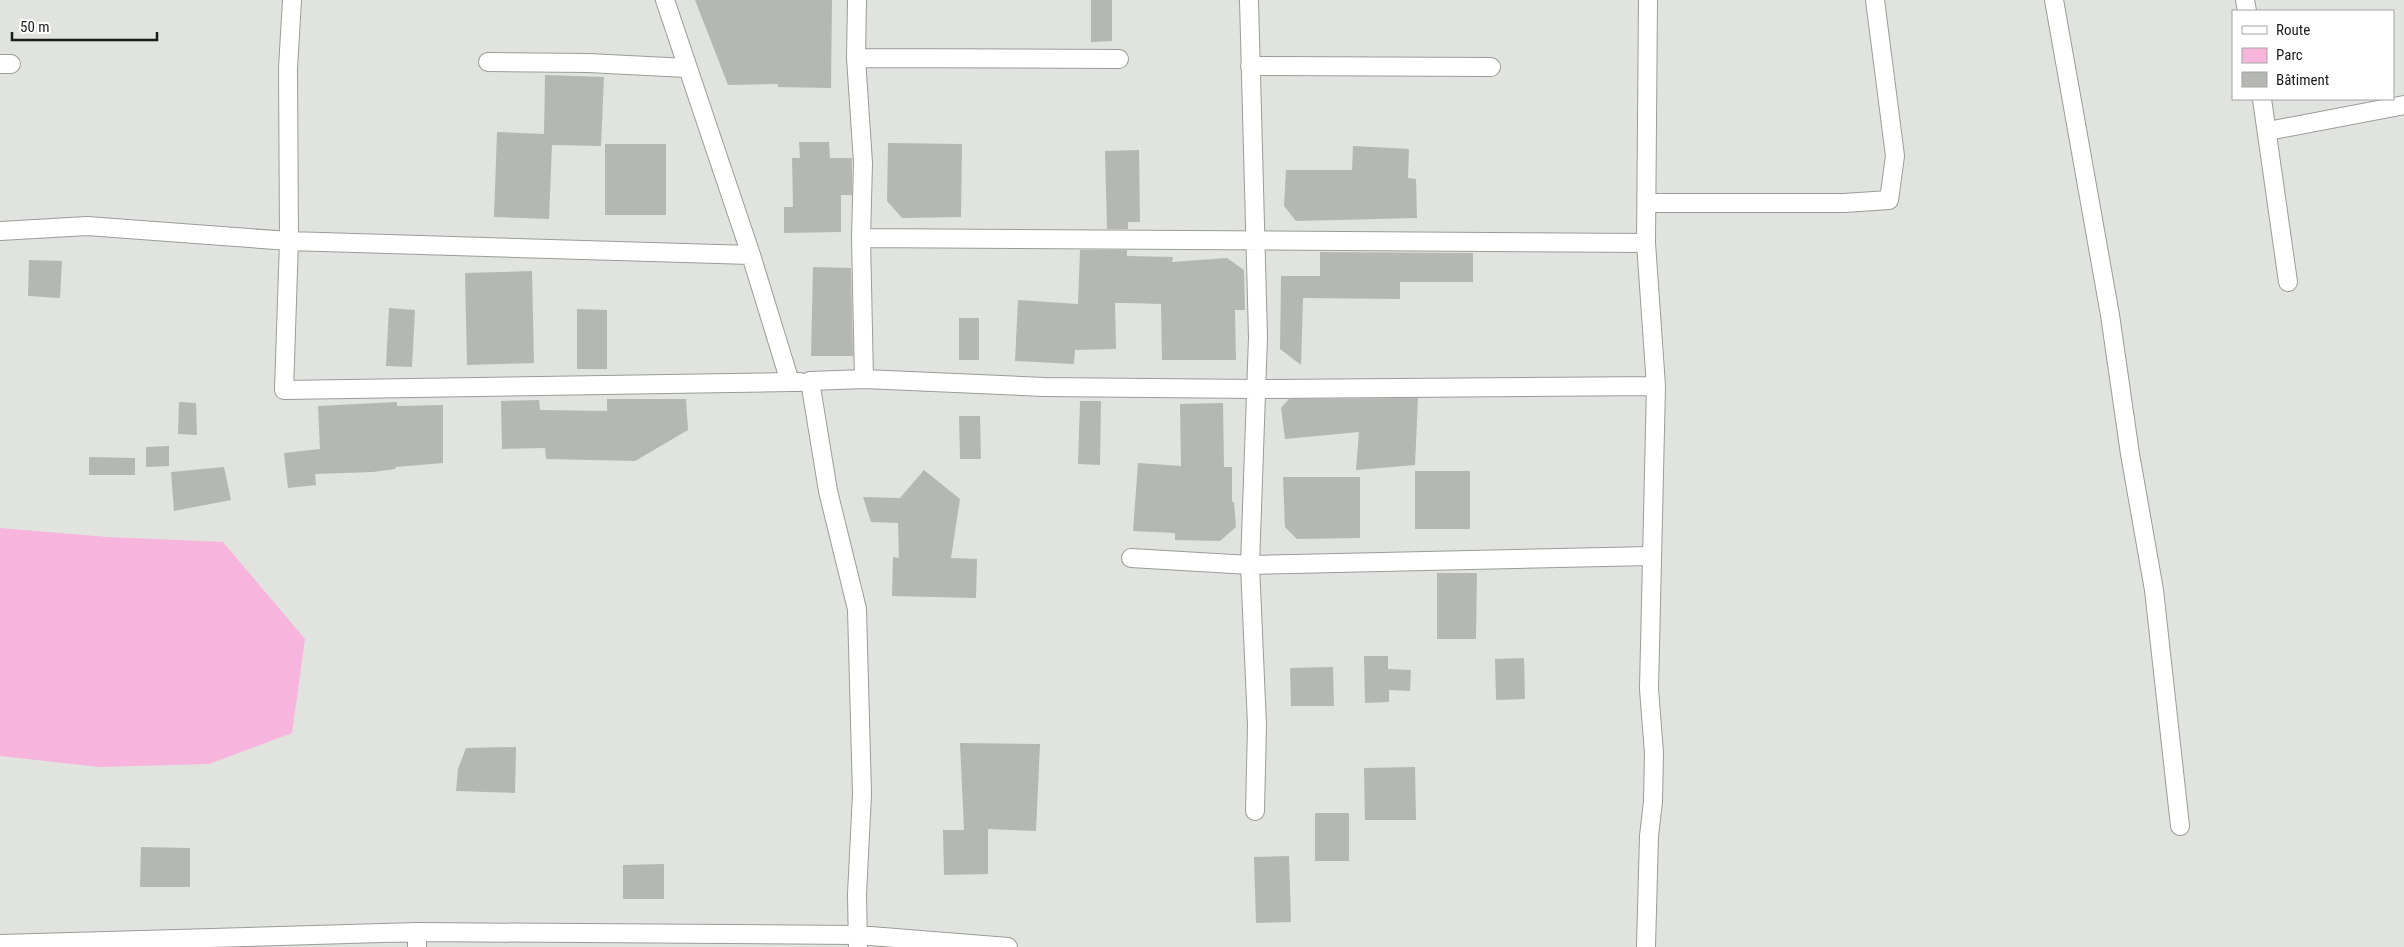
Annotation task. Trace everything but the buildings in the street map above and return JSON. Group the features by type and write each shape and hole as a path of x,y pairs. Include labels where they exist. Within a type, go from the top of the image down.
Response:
{"street":[{"path":"292,0 288,68 289,241 284,390 790,382 864,379 1044,387 1257,389 1656,386"},
{"path":"665,0 751,254 790,382"},
{"path":"857,0 856,58 863,163 861,238 864,379"},
{"path":"1249,0 1256,241 1257,389 1250,565 1257,725 1255,811"},
{"path":"1646,947 1649,836 1654,802 1654,753 1649,689 1656,386 1646,243 1648,203 1648,0"},
{"path":"1648,203 1844,203 1889,200 1895,156 1875,0"},
{"path":"2054,0 2110,314 2130,454 2154,590 2180,826"},
{"path":"856,58 1119,59"},
{"path":"488,62 588,63 687,68"},
{"path":"1250,66 1491,68"},
{"path":"2262,100 2288,282"},
{"path":"2268,131 2404,105"},
{"path":"0,231 87,226 289,241 751,254"},
{"path":"861,238 1646,243"},
{"path":"810,381 828,491 857,609 862,794 857,894 858,941"},
{"path":"1131,558 1250,565 1651,556"},
{"path":"0,944 417,939 858,941 1008,947"}],"green space":[{"path":"0,528 108,537 223,542 305,639 292,733 209,764 99,767 0,756"}]}
